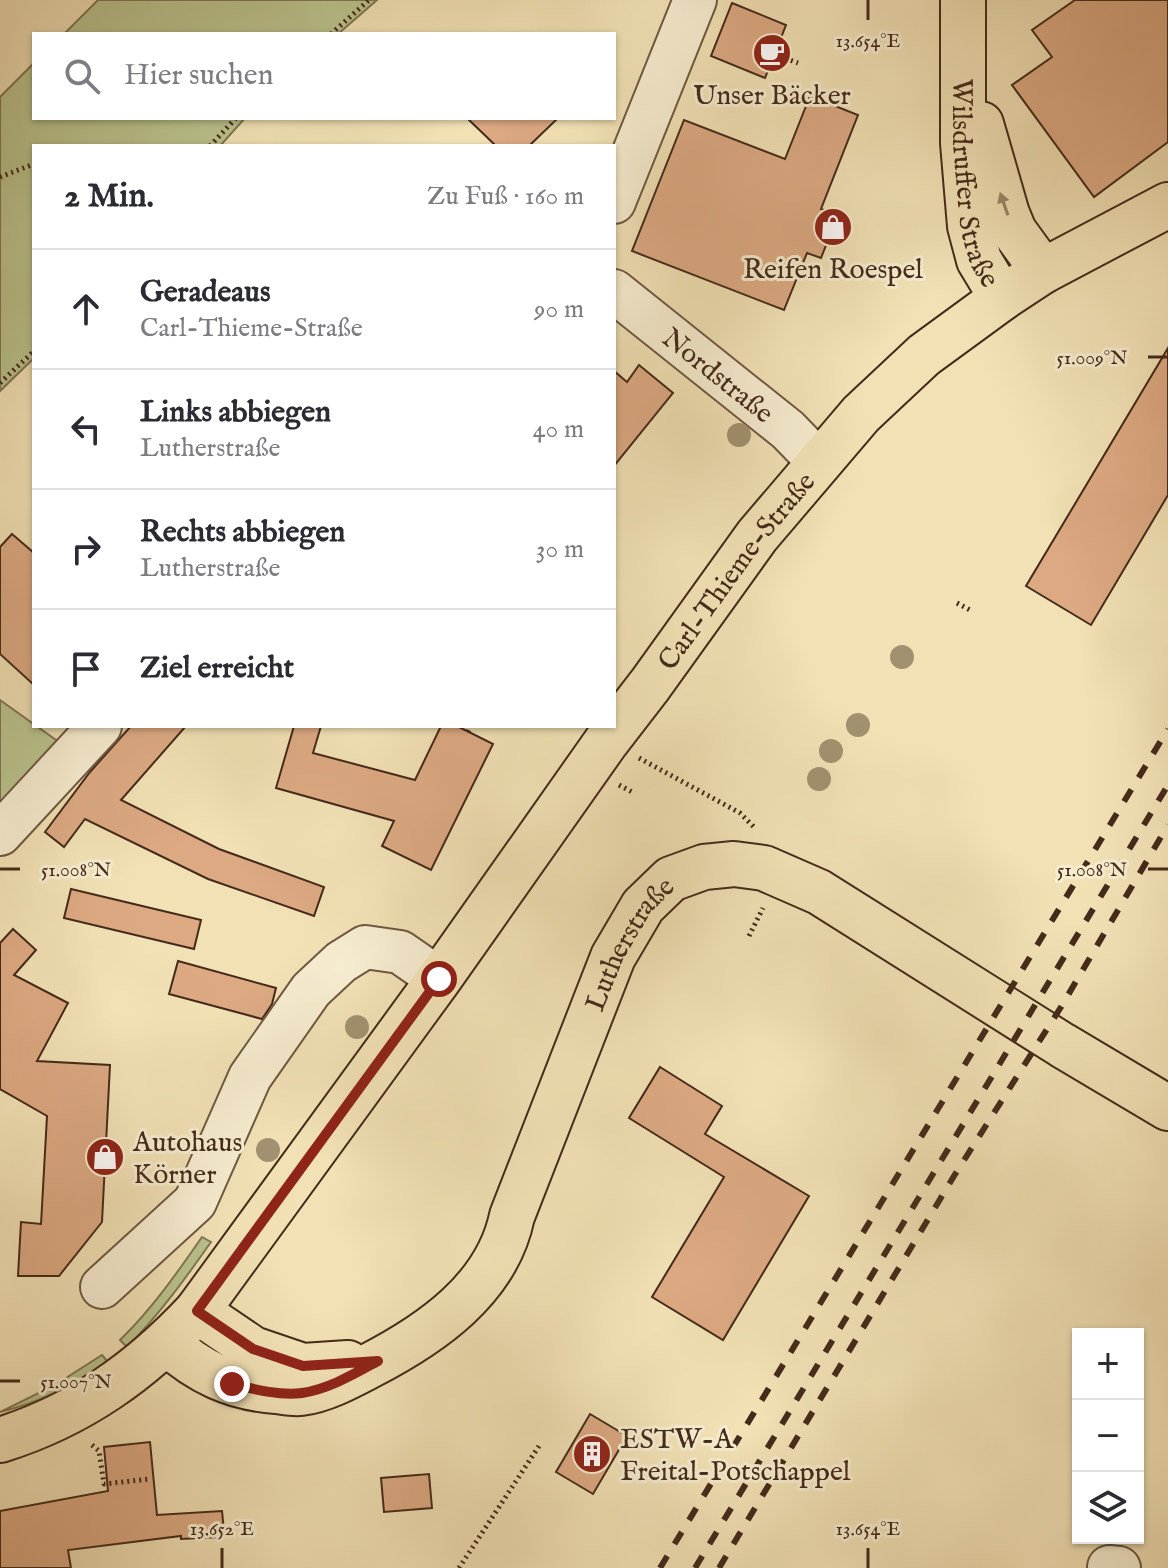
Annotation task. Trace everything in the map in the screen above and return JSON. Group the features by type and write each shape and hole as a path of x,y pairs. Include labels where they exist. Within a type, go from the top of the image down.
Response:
{"main road":[{"name":"Wilsdruffer Straße","path":"963,0 963,143 970,226 979,260 1002,298"},
{"name":"Wilsdruffer Straße","path":"964,61 1007,214 1014,231 1043,271"},
{"name":"Carl-Thieme-Straße","path":"167,1343 197,1311 757,536 861,414 924,355 1002,298 1043,271 1168,205"},
{"name":"Lutherstraße","path":"167,1343 194,1366 232,1384 301,1393 340,1381 378,1361 427,1333 457,1307 489,1272 503,1248 512,1216 613,957 643,906 671,879 704,867 734,864 764,868 819,892 1168,1108"},
{"name":"Lutherstraße","path":"197,1311 253,1349 303,1366 378,1361"},
{"path":"0,1440 27,1431 107,1391 167,1343"}],"street":[{"path":"616,197 695,0"},
{"name":"Nordstraße","path":"616,293 788,430 819,462"},
{"path":"0,834 98,728"},
{"path":"102,1287 195,1202 250,1077 311,990 341,962 365,947 400,952 439,979"},
{"path":"1109,1567 1119,1568"}],"path":[{"path":"333,32 369,0"},
{"path":"774,54 798,63"},
{"path":"212,144 234,120"},
{"path":"0,177 32,165"},
{"path":"833,227 849,233"},
{"path":"0,383 32,353"},
{"path":"957,603 970,610"},
{"path":"637,758 740,813 760,833"},
{"path":"618,784 634,793"},
{"path":"749,936 765,904"},
{"path":"92,1445 99,1451 104,1484 150,1479"},
{"path":"459,1568 539,1446"}],"green space":[{"path":"98,0 377,0 340,32 66,32"},
{"path":"32,65 32,120 243,120 222,144 32,144 32,360 0,391 0,97"},
{"path":"0,700 32,723 32,728 39,728 63,745 0,816"},
{"path":"202,1237 211,1242 161,1309 127,1347 120,1340 174,1277"},
{"path":"102,1355 108,1362 69,1385 44,1398 0,1412 55,1385"}],"building":[{"path":"1075,0 1168,0 1168,142 1094,197 1012,85 1052,57 1032,30"},
{"path":"732,3 786,25 765,78 711,56"},
{"path":"810,96 858,115 821,209 838,215 821,258 807,253 784,310 632,251 684,120 785,159"},
{"path":"469,120 556,120 531,144 494,144"},
{"path":"1168,348 1168,495 1091,625 1026,586"},
{"path":"639,365 673,393 616,464 616,373 627,382"},
{"path":"12,534 32,551 32,683 0,654 0,547"},
{"path":"129,728 184,728 121,800 219,849 324,887 314,916 208,879 85,819 64,847 45,832 90,772"},
{"path":"293,728 320,728 313,753 415,780 440,728 461,728 493,744 431,870 382,846 394,821 276,788"},
{"path":"71,889 201,920 194,949 64,918"},
{"path":"13,929 36,950 14,975 68,1003 37,1061 110,1065 102,1222 59,1276 18,1276 21,1222 41,1224 47,1116 0,1089 0,943"},
{"path":"178,961 276,988 272,1004 262,1019 169,994"},
{"path":"660,1067 722,1106 705,1134 809,1196 723,1340 652,1297 724,1177 629,1118"},
{"name":"ESTW-A Freital-Potschappel","path":"590,1414 627,1436 593,1494 556,1472"},
{"path":"150,1442 157,1515 222,1511 224,1531 219,1531 219,1537 181,1539 181,1536 68,1550 71,1568 0,1568 0,1511 108,1491 104,1447"},
{"path":"429,1474 432,1508 384,1512 381,1478"}],"railway":[{"path":"660,1568 1168,729"},
{"path":"695,1568 1168,785"},
{"path":"719,1568 954,1176 1061,1007 1168,825"}],"place":[{"name":"Unser Bäcker","path":"772,53"},
{"name":"Reifen Roespel","path":"833,227"},
{"name":"Autohaus Körner","path":"105,1157"},
{"name":"ESTW-A Freital-Potschappel","path":"592,1454"}],"route":[{"path":"232,1384 301,1393 340,1381 378,1361 303,1366 253,1349 197,1311 439,979"}]}
